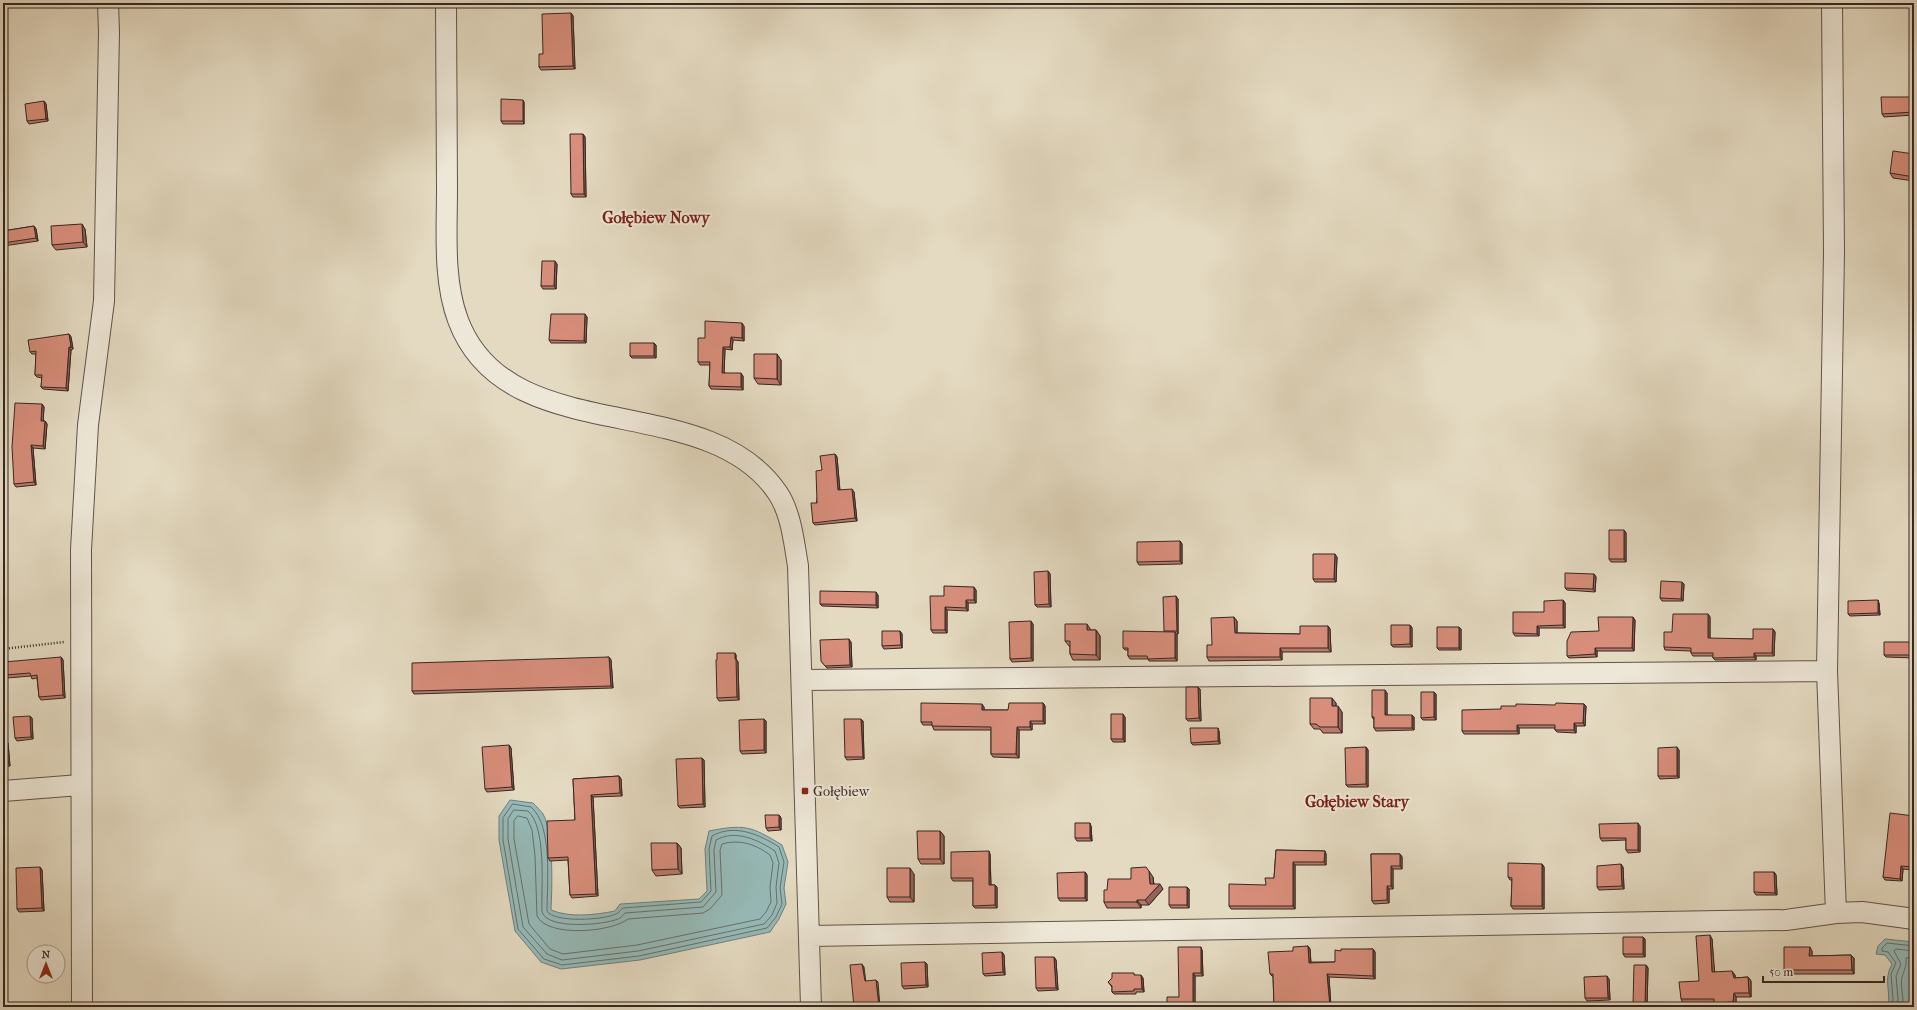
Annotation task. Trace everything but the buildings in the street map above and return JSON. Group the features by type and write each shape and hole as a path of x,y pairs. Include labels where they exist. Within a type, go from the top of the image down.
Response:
{"street":[{"path":"82,1007 80,785 84,488 88,425 104,301 109,32 108,3"},
{"path":"446,3 447,246 450,288 458,320 470,345 486,364 508,382 535,396 567,406 697,437 733,451 758,471 777,492 791,527 798,566 811,1007"},
{"path":"1832,3 1834,252 1827,672 1836,913"},
{"path":"802,680 1827,672"},
{"path":"3,791 80,785"},
{"path":"810,936 1786,920 1836,913 1862,912 1914,919"}],"path":[{"path":"3,648 81,641"}],"water":[{"path":"510,800 533,803 543,814 547,822 552,861 551,910 558,913 591,915 615,911 620,904 699,899 707,891 705,849 709,831 740,827 755,830 782,845 788,862 784,888 786,904 779,919 770,932 640,960 561,969 541,962 515,931 499,840 499,816"},
{"path":"1885,939 1914,942 1914,1007 1888,1007 1888,975 1892,964 1885,955 1876,954 1878,946"}],"place":[{"name":"Gołębiew","path":"805,791"}],"district":[{"name":"Gołębiew Nowy","path":"656,217"},
{"name":"Gołębiew Stary","path":"1357,801"}]}
